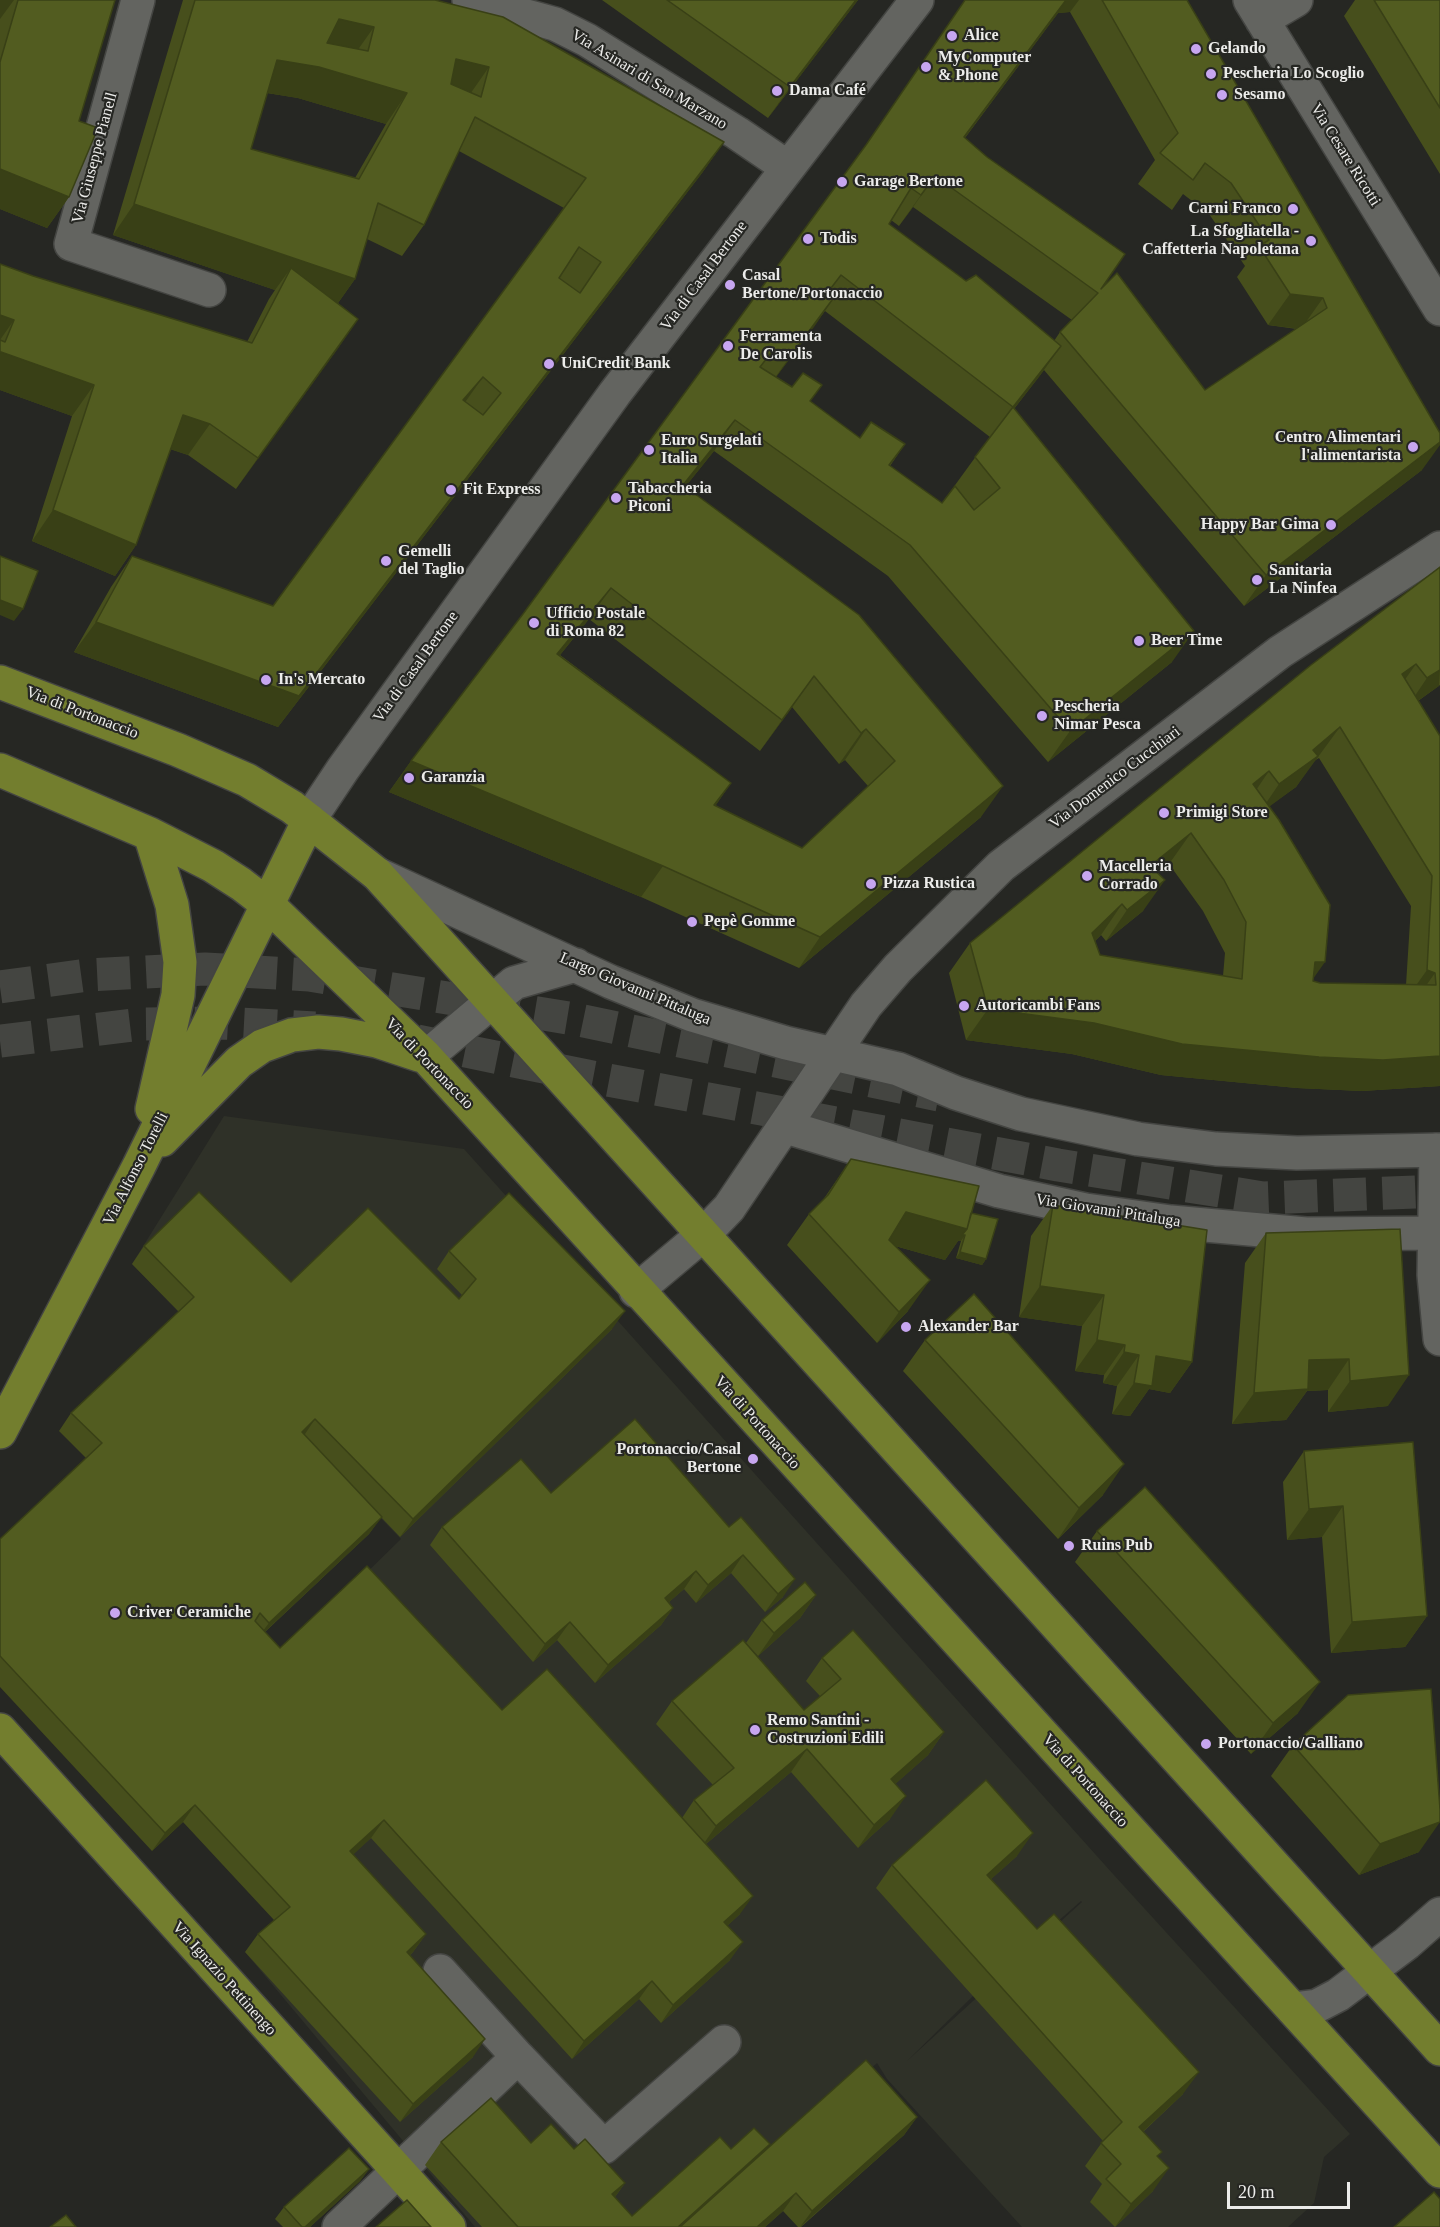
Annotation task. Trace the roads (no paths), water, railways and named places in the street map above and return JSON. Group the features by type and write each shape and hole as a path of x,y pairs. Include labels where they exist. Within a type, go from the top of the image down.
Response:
{"main road":[{"name":"Via di Portonaccio","path":"0,682 178,750 264,789 309,820 377,874 705,1233 1440,2049"},
{"name":"Via di Portonaccio","path":"0,770 150,834 213,866 267,904 426,1057 636,1291 1293,2009 1436,2160"},
{"name":"Via Alfonso Torelli","path":"0,1432 139,1166 309,820"},
{"path":"139,1166 180,979 176,922 150,834"},
{"path":"139,1166 213,1087 239,1062 262,1046 292,1035 318,1032 376,1041 426,1057"},
{"name":"Via Ignazio Pettinengo","path":"0,1730 449,2227"}],"street":[{"name":"Via Giuseppe Pianell","path":"138,0 71,244 209,290"},
{"name":"Via Asinari di San Marzano","path":"469,0 555,24 587,40 737,133 786,167"},
{"name":"Via di Casal Bertone","path":"309,820 343,769 608,402 786,167 917,0"},
{"path":"1256,10 1296,0"},
{"name":"Via Cesare Ricotti","path":"1256,10 1440,309"},
{"name":"Via Domenico Cucchiari","path":"831,1053 866,1005 898,968 1001,866 1280,652 1440,548"},
{"name":"Largo Giovanni Pittaluga","path":"377,874 692,1015 786,1044 831,1053"},
{"path":"426,1057 514,983 576,965"},
{"path":"636,1291 705,1233 746,1186 786,1127 831,1053 898,1069 956,1094 1021,1114 1138,1139 1261,1153 1438,1150 1437,1233 1440,1339"},
{"name":"Via Giovanni Pittaluga","path":"786,1127 999,1191 1086,1210 1182,1223 1306,1234 1437,1233"},
{"path":"1293,2009 1317,2006 1338,1995 1370,1973 1440,1914"},
{"path":"440,1971 604,2147 724,2042"},
{"path":"339,2227 518,2057"}],"tunnel":[{"path":"0,987 87,975 205,969 309,975 574,1019 939,1095"},
{"path":"0,1041 141,1024 221,1023 315,1028"},
{"path":"417,1041 587,1076 1058,1165 1263,1198 1440,1191"}],"place":[{"name":"Alice","path":"952,36"},
{"name":"Gelando","path":"1196,49"},
{"name":"MyComputer & Phone","path":"926,67"},
{"name":"Pescheria Lo Scoglio","path":"1211,74"},
{"name":"Dama Café","path":"777,91"},
{"name":"Sesamo","path":"1222,95"},
{"name":"Garage Bertone","path":"842,182"},
{"name":"Carni Franco","path":"1293,209"},
{"name":"Todis","path":"808,239"},
{"name":"La Sfogliatella - Caffetteria Napoletana","path":"1311,241"},
{"name":"Casal Bertone/Portonaccio","path":"730,285"},
{"name":"Ferramenta De Carolis","path":"728,346"},
{"name":"UniCredit Bank","path":"549,364"},
{"name":"Centro Alimentari l'alimentarista","path":"1413,447"},
{"name":"Euro Surgelati Italia","path":"649,450"},
{"name":"Fit Express","path":"451,490"},
{"name":"Tabaccheria Piconi","path":"616,498"},
{"name":"Happy Bar Gima","path":"1331,525"},
{"name":"Gemelli del Taglio","path":"386,561"},
{"name":"Sanitaria La Ninfea","path":"1257,580"},
{"name":"Ufficio Postale di Roma 82","path":"534,623"},
{"name":"Beer Time","path":"1139,641"},
{"name":"In's Mercato","path":"266,680"},
{"name":"Pescheria Nimar Pesca","path":"1042,716"},
{"name":"Garanzia","path":"409,778"},
{"name":"Primigi Store","path":"1164,813"},
{"name":"Macelleria Corrado","path":"1087,876"},
{"name":"Pizza Rustica","path":"871,884"},
{"name":"Pepè Gomme","path":"692,922"},
{"name":"Autoricambi Fans","path":"964,1006"},
{"name":"Alexander Bar","path":"906,1327"},
{"name":"Portonaccio/Casal Bertone","path":"753,1459"},
{"name":"Ruins Pub","path":"1069,1546"},
{"name":"Criver Ceramiche","path":"115,1613"},
{"name":"Remo Santini - Costruzioni Edili","path":"755,1730"},
{"name":"Portonaccio/Galliano","path":"1206,1744"}]}
